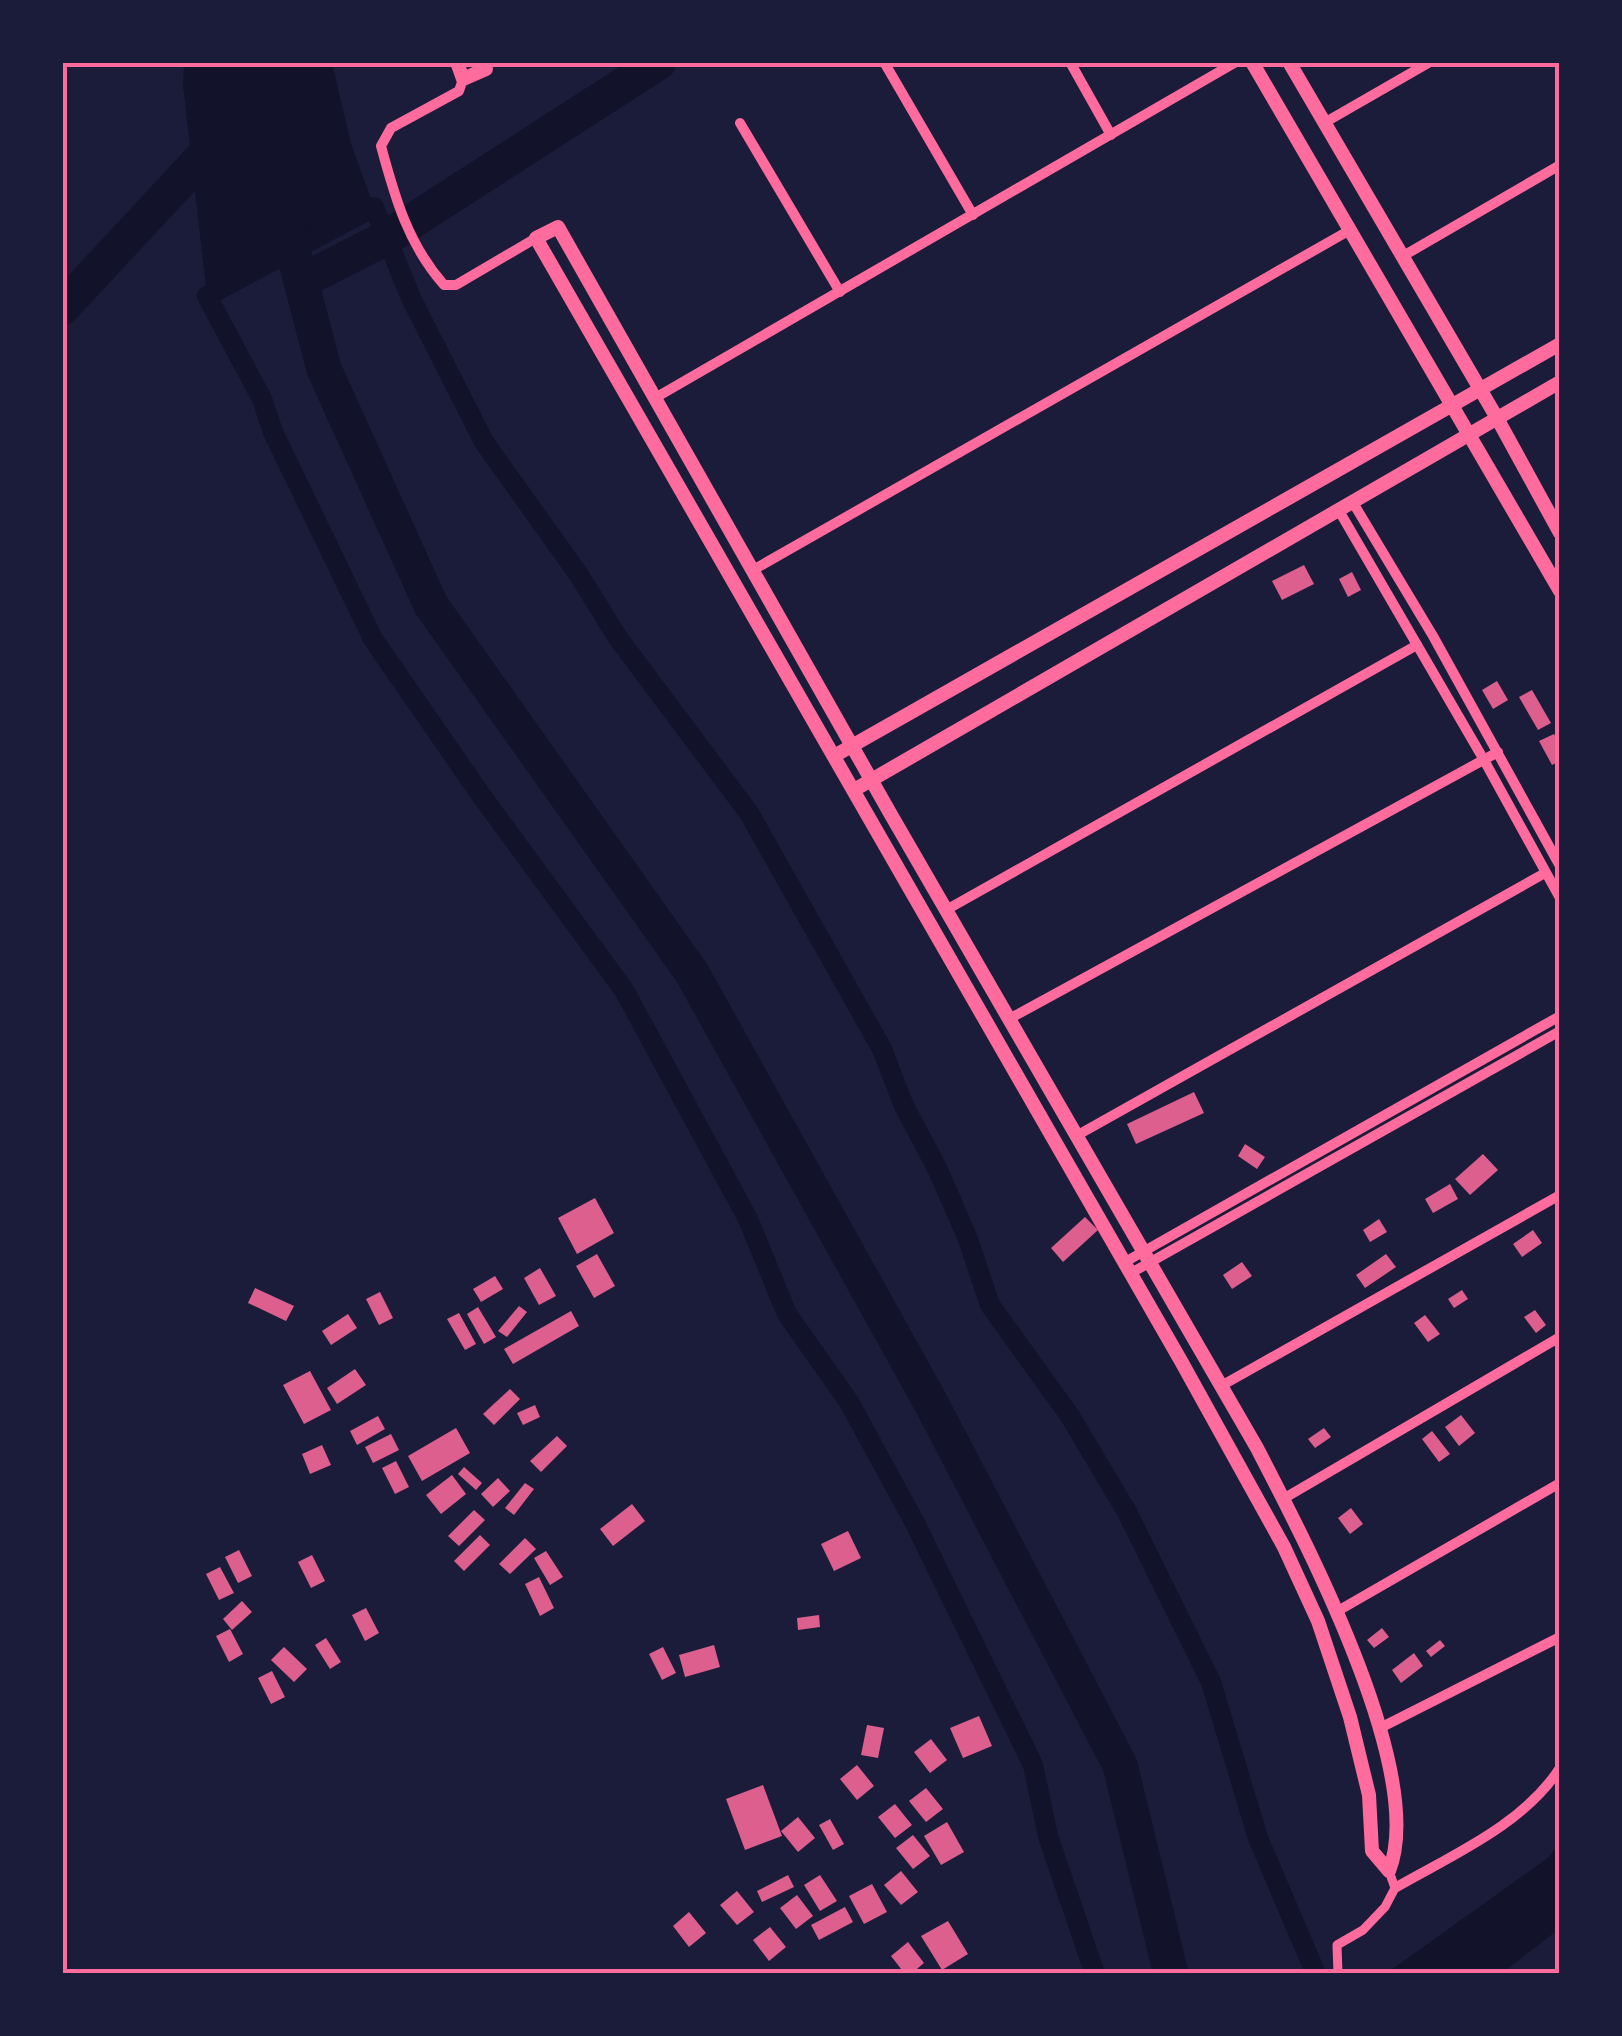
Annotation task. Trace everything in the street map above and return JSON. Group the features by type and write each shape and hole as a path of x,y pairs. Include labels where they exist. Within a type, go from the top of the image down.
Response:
{"street":[{"path":"456,62 463,79 459,91 391,128 382,146 392,187 420,258 444,285 456,284 558,227 1283,1499 1336,1612 1380,1728 1396,1836 1389,1871"},
{"path":"884,62 972,216"},
{"path":"1070,62 1112,135"},
{"path":"655,398 1236,62"},
{"path":"1252,62 1560,592"},
{"path":"1289,62 1482,390 1560,533"},
{"path":"1324,122 1430,62"},
{"path":"463,79 485,66"},
{"path":"740,123 840,292"},
{"path":"1403,256 1560,165"},
{"path":"754,570 1350,230"},
{"path":"536,238 1250,1481 1318,1621 1358,1748 1369,1795 1372,1851 1389,1871 1395,1888"},
{"path":"834,756 1560,344"},
{"path":"854,790 1560,382"},
{"path":"1345,505 1417,645 1560,898"},
{"path":"1345,505 1498,752 1560,866"},
{"path":"946,910 1417,645"},
{"path":"1009,1019 1498,752"},
{"path":"1076,1136 1546,872"},
{"path":"1128,1268 1560,1016"},
{"path":"1147,1257 1560,1031"},
{"path":"1222,1386 1560,1195"},
{"path":"1283,1499 1560,1337"},
{"path":"1336,1612 1560,1483"},
{"path":"1380,1728 1560,1637"},
{"path":"1337,1969 1338,1944 1362,1930 1385,1907 1395,1888 1459,1852 1524,1808 1560,1768"}],"shaded area":[{"path":"184,63 332,63 351,144 374,207 207,296 183,85"},
{"path":"1559,1844 1559,1929 1502,1973 1387,1973 1549,1857"}],"building":[{"path":"1304,565 1314,584 1282,600 1272,581"},
{"path":"1352,572 1361,590 1348,597 1339,579"},
{"path":"1497,681 1508,700 1493,709 1482,690"},
{"path":"1532,690 1551,723 1538,730 1519,697"},
{"path":"1554,734 1560,745 1560,761 1552,765 1539,741"},
{"path":"1194,1092 1204,1113 1136,1144 1127,1124"},
{"path":"1245,1144 1265,1157 1257,1169 1238,1156"},
{"path":"1483,1154 1498,1170 1470,1195 1455,1179"},
{"path":"1450,1184 1458,1199 1433,1213 1425,1199"},
{"path":"595,1198 614,1233 577,1254 558,1218"},
{"path":"1085,1217 1098,1230 1063,1262 1051,1248"},
{"path":"1379,1219 1387,1232 1370,1242 1363,1230"},
{"path":"1533,1230 1542,1243 1522,1257 1513,1244"},
{"path":"597,1254 615,1286 594,1298 576,1266"},
{"path":"1386,1254 1396,1267 1365,1288 1356,1275"},
{"path":"1242,1262 1252,1276 1232,1289 1223,1275"},
{"path":"540,1268 556,1296 539,1305 524,1278"},
{"path":"495,1276 503,1289 481,1302 473,1289"},
{"path":"255,1288 294,1306 286,1321 248,1303"},
{"path":"1462,1290 1468,1299 1454,1308 1448,1299"},
{"path":"380,1292 393,1318 379,1325 366,1299"},
{"path":"519,1306 527,1312 507,1337 498,1331"},
{"path":"478,1307 496,1337 484,1344 467,1314"},
{"path":"1535,1310 1546,1325 1536,1333 1524,1317"},
{"path":"571,1311 579,1326 513,1364 504,1349"},
{"path":"459,1313 476,1344 465,1350 447,1319"},
{"path":"348,1314 357,1328 331,1345 322,1331"},
{"path":"1425,1315 1440,1334 1428,1342 1414,1323"},
{"path":"355,1369 366,1385 337,1404 327,1388"},
{"path":"310,1371 331,1410 304,1424 283,1385"},
{"path":"510,1389 520,1399 494,1425 483,1414"},
{"path":"535,1405 540,1417 523,1425 517,1413"},
{"path":"1461,1415 1475,1433 1459,1446 1445,1427"},
{"path":"378,1416 385,1429 357,1445 350,1431"},
{"path":"456,1428 470,1453 422,1481 408,1456"},
{"path":"1324,1428 1331,1437 1315,1448 1308,1439"},
{"path":"1432,1431 1450,1454 1439,1462 1422,1439"},
{"path":"391,1434 399,1450 373,1463 365,1447"},
{"path":"557,1436 567,1446 541,1472 530,1461"},
{"path":"322,1445 331,1465 310,1474 302,1454"},
{"path":"396,1461 409,1487 395,1494 382,1468"},
{"path":"464,1467 482,1483 476,1490 458,1474"},
{"path":"452,1475 466,1494 441,1514 426,1495"},
{"path":"498,1478 510,1491 493,1507 481,1494"},
{"path":"525,1483 534,1489 514,1515 505,1508"},
{"path":"632,1504 645,1521 613,1546 600,1529"},
{"path":"1351,1508 1363,1524 1350,1534 1338,1518"},
{"path":"474,1510 485,1520 459,1546 448,1536"},
{"path":"848,1531 861,1558 834,1571 821,1544"},
{"path":"480,1535 490,1545 464,1571 454,1561"},
{"path":"525,1538 536,1549 510,1574 499,1564"},
{"path":"239,1550 252,1576 238,1583 225,1557"},
{"path":"546,1551 563,1577 550,1585 534,1558"},
{"path":"312,1555 325,1581 311,1588 298,1562"},
{"path":"220,1567 234,1593 219,1600 206,1574"},
{"path":"539,1577 554,1608 540,1616 525,1584"},
{"path":"242,1601 252,1612 232,1630 223,1619"},
{"path":"366,1608 379,1633 365,1641 352,1615"},
{"path":"819,1615 820,1627 798,1630 797,1618"},
{"path":"1382,1628 1389,1637 1374,1648 1367,1640"},
{"path":"230,1629 243,1654 229,1662 216,1636"},
{"path":"326,1638 341,1662 330,1669 315,1645"},
{"path":"1440,1640 1445,1646 1431,1657 1426,1651"},
{"path":"714,1645 720,1667 685,1677 679,1655"},
{"path":"284,1647 307,1669 294,1682 271,1660"},
{"path":"663,1647 676,1673 662,1680 649,1654"},
{"path":"1414,1653 1423,1666 1401,1683 1392,1670"},
{"path":"272,1671 285,1697 271,1704 258,1678"},
{"path":"979,1716 992,1746 963,1758 950,1728"},
{"path":"867,1725 884,1728 878,1758 861,1755"},
{"path":"931,1739 947,1760 930,1773 914,1752"},
{"path":"857,1765 874,1786 857,1800 840,1779"},
{"path":"763,1785 782,1836 745,1850 726,1799"},
{"path":"926,1788 943,1809 926,1822 909,1801"},
{"path":"895,1804 912,1825 895,1838 878,1817"},
{"path":"798,1817 815,1838 798,1852 781,1831"},
{"path":"830,1819 844,1844 833,1850 819,1825"},
{"path":"947,1822 964,1852 941,1865 924,1836"},
{"path":"913,1835 930,1856 913,1869 896,1848"},
{"path":"901,1871 918,1892 901,1905 884,1885"},
{"path":"788,1875 794,1887 762,1902 757,1891"},
{"path":"820,1875 837,1901 820,1911 804,1885"},
{"path":"872,1884 887,1912 864,1924 849,1896"},
{"path":"737,1891 754,1912 737,1925 720,1905"},
{"path":"797,1895 813,1916 796,1929 780,1908"},
{"path":"845,1907 853,1922 819,1940 811,1925"},
{"path":"689,1912 706,1933 689,1947 673,1926"},
{"path":"948,1921 968,1954 942,1970 921,1936"},
{"path":"770,1927 786,1947 769,1961 753,1940"},
{"path":"908,1942 924,1963 911,1974 905,1974 891,1956"}],"waterway":[{"path":"302,281 386,238 659,62"},
{"path":"62,308 225,133"},
{"path":"281,205 324,369 431,605 692,973 931,1403 1120,1765 1171,1974"},
{"path":"1095,1974 1048,1836 1033,1765 915,1523 849,1402 787,1314 748,1219 624,990 373,639 273,432 262,399 207,296 374,207 411,298 484,442 579,575 618,638 749,813 882,1049 904,1106 968,1239 990,1305 1070,1416 1127,1512 1211,1682 1258,1838 1316,1974"}]}
